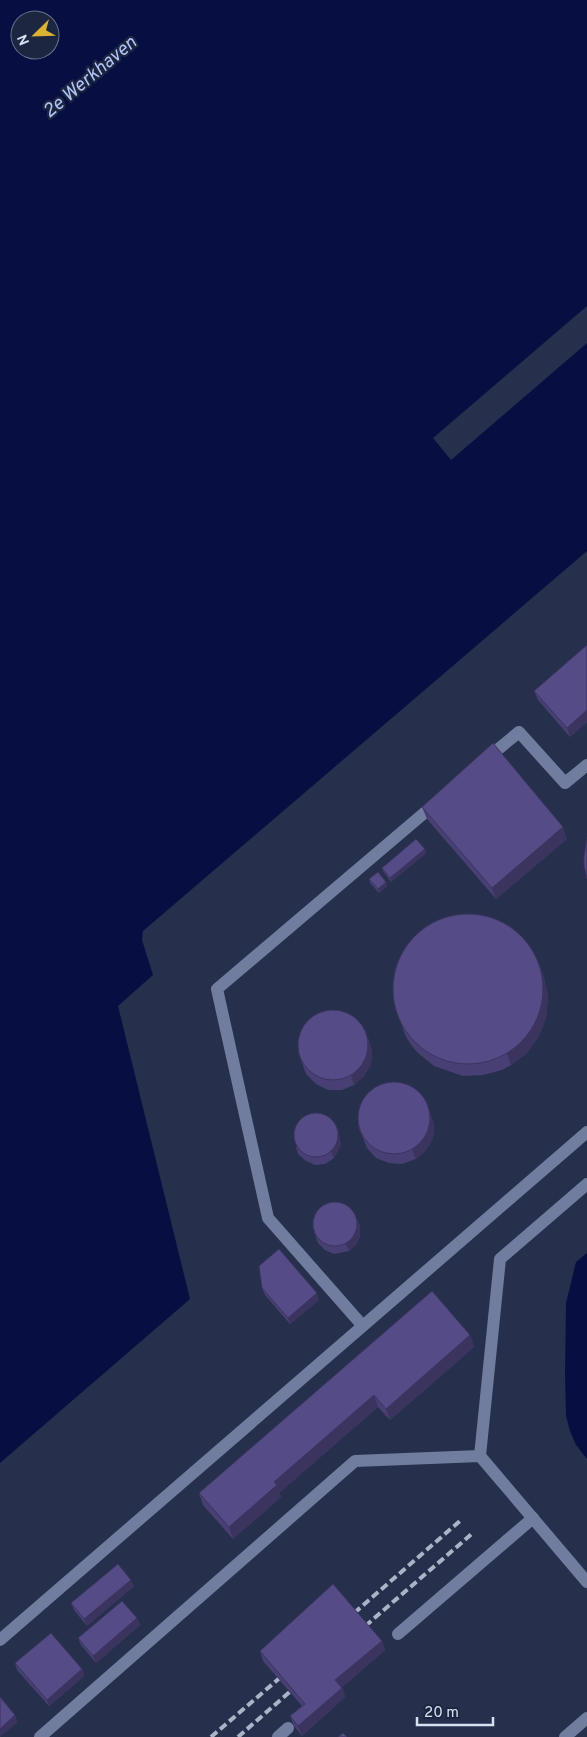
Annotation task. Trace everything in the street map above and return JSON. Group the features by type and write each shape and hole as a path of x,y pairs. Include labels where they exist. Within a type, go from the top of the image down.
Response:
{"lane":[{"path":"474,770 519,732 565,783 587,765"},
{"path":"362,1325 268,1218 217,989 444,796"},
{"path":"0,1640 587,1132"},
{"path":"587,1184 500,1259 480,1456 587,1582"},
{"path":"40,1737 354,1461 480,1456"},
{"path":"398,1634 533,1518"},
{"path":"565,1737 587,1718"},
{"path":"278,1737 288,1728"}],"water":[{"name":"2e Werkhaven","path":"0,0 587,0 587,551 143,931 142,940 153,975 118,1006 190,1299 0,1463"},
{"path":"587,1253 587,1459 576,1445 566,1416 565,1375 566,1303 576,1262"}],"pier":[{"path":"587,306 587,343 451,460 433,438"}],"building":[{"path":"587,645 587,710 567,728 534,691"},
{"path":"493,743 563,827 492,888 422,807"},
{"path":"587,837 587,879 584,856"},
{"path":"416,839 425,849 390,878 382,868"},
{"path":"378,872 386,882 378,889 369,879"},
{"path":"468,914 483,915 497,920 521,936 537,960 542,974 542,1004 537,1018 521,1042 497,1058 483,1063 468,1064 453,1063 439,1058 415,1042 399,1018 394,1004 393,989 394,974 399,960 415,936 439,920 453,915"},
{"path":"340,1010 353,1016 362,1025 366,1031 368,1045 366,1059 358,1070 347,1078 326,1080 319,1078 308,1070 300,1059 298,1038 300,1031 308,1020 319,1012"},
{"path":"387,1082 401,1082 420,1092 430,1111 430,1125 420,1144 401,1154 387,1154 368,1144 358,1125 358,1111 368,1092"},
{"path":"320,1113 332,1119 337,1126 337,1144 332,1151 325,1156 312,1157 300,1151 295,1144 294,1131 300,1119 307,1114"},
{"path":"339,1202 351,1208 356,1215 356,1233 351,1240 344,1245 331,1246 323,1243 316,1236 313,1220 316,1212 323,1205"},
{"path":"279,1249 317,1293 288,1318 262,1288 259,1266"},
{"path":"432,1291 470,1335 386,1409 374,1395 274,1482 277,1485 229,1527 199,1493"},
{"path":"118,1564 131,1580 84,1619 71,1603"},
{"path":"333,1584 382,1641 335,1680 342,1688 298,1726 290,1716 305,1704 260,1651"},
{"path":"122,1601 137,1618 93,1656 78,1638"},
{"path":"51,1633 82,1669 47,1700 15,1663"},
{"path":"0,1697 15,1715 0,1729"},
{"path":"343,1733 347,1737 338,1737"}],"railway":[{"path":"345,1621 461,1520"},
{"path":"356,1634 474,1532"},
{"path":"211,1737 289,1670"},
{"path":"238,1737 300,1683"}]}
